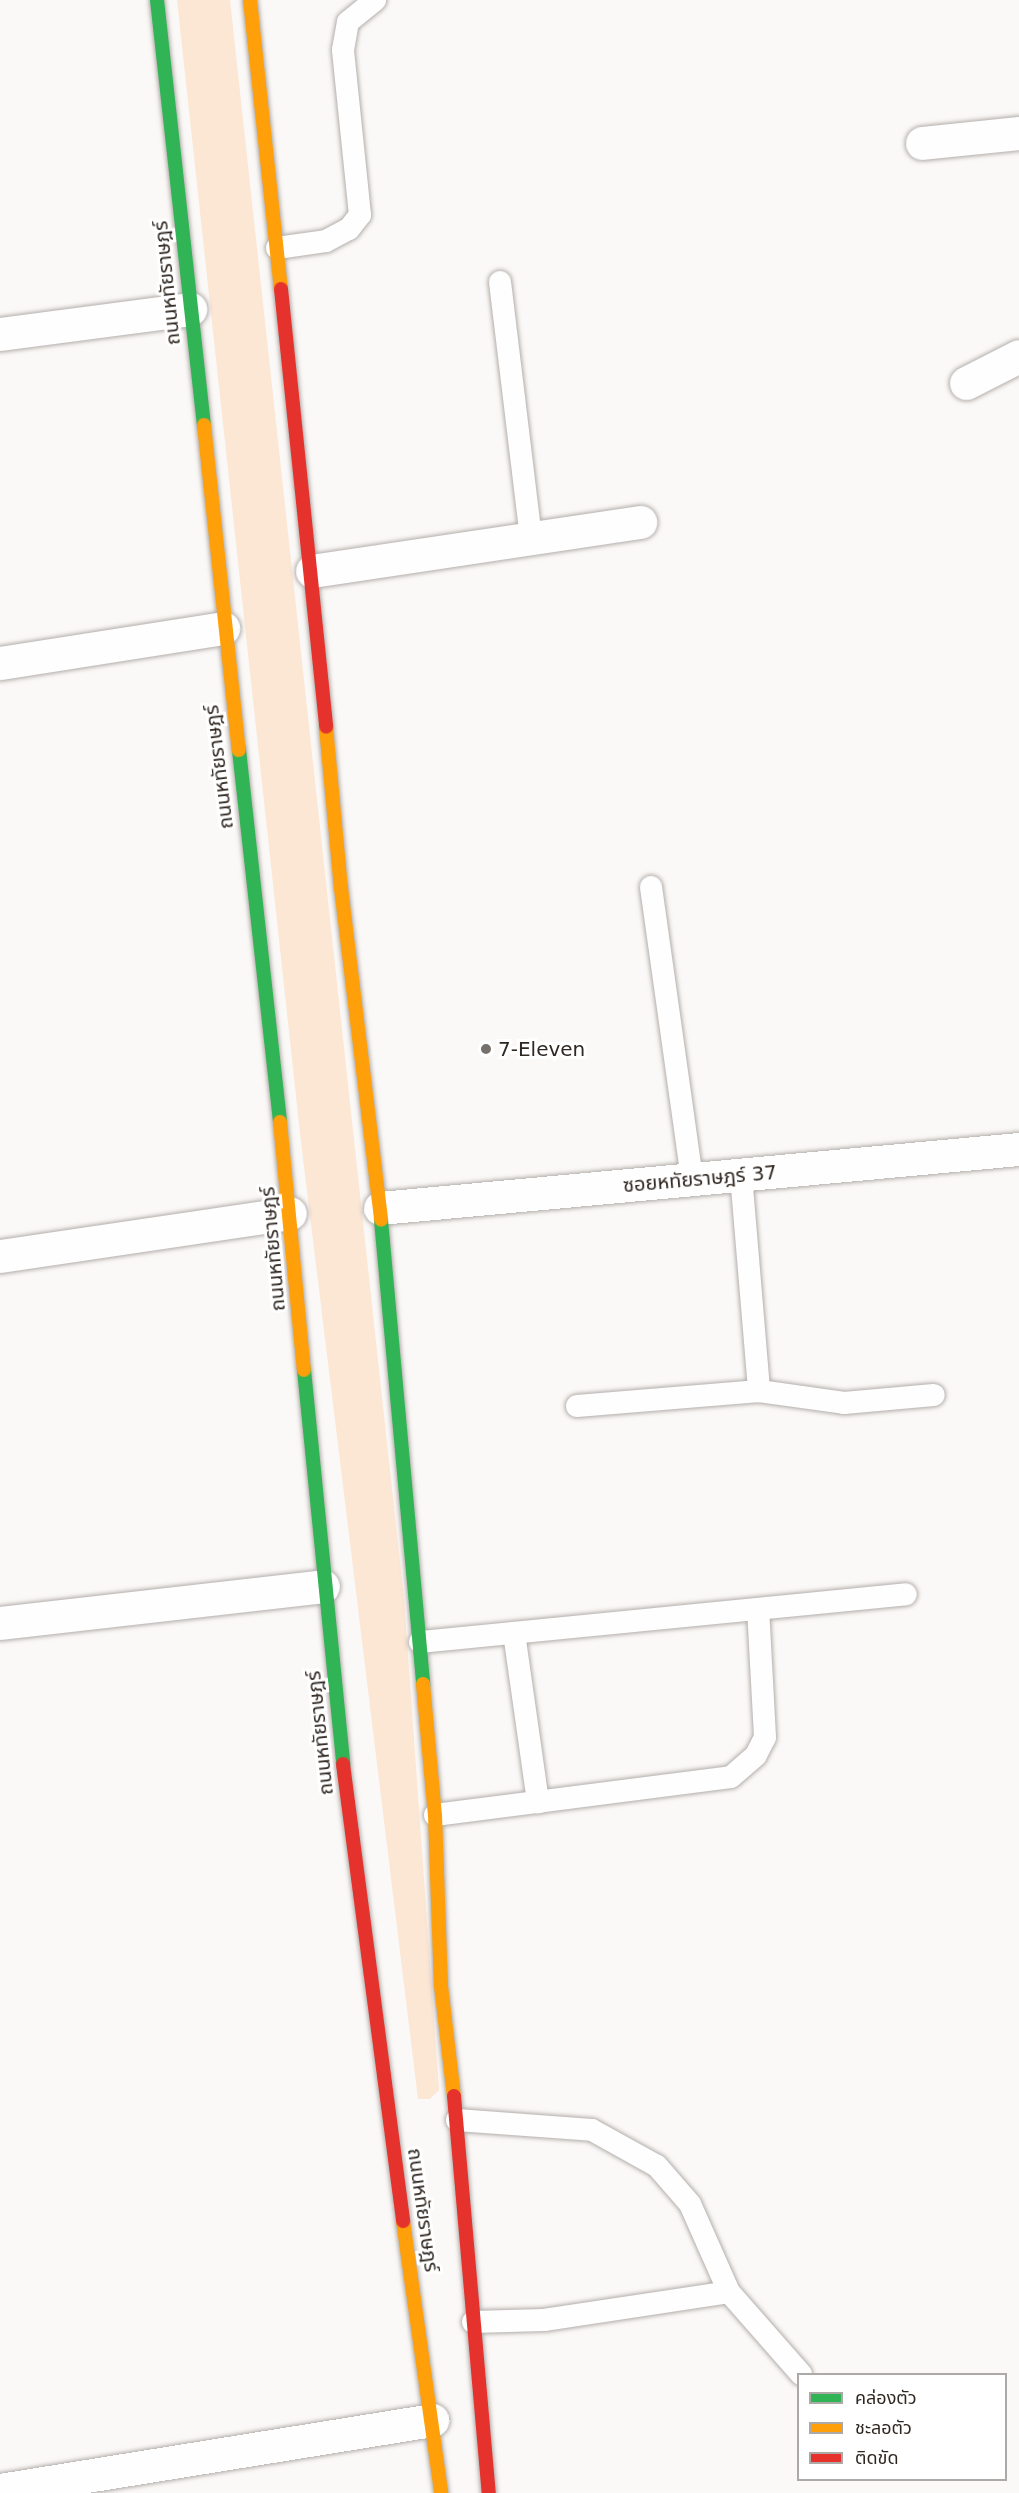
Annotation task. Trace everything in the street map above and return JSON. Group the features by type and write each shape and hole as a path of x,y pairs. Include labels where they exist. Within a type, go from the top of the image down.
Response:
{"main road":[{"name":"ถนนหทัยราษฎร์","path":"157,0 223,628 290,1213 323,1586 358,1898 441,2493"},
{"name":"ถนนหทัยราษฎร์","path":"250,0 312,571 341,888 380,1208 435,1815 441,1986 457,2120 489,2493"}],"street":[{"path":"922,143 1019,133"},
{"path":"0,334 189,309"},
{"path":"966,383 1019,357"},
{"path":"312,571 640,522"},
{"path":"0,663 223,628"},
{"name":"ซอยหทัยราษฎร์ 37","path":"380,1208 1019,1149"},
{"path":"0,1256 290,1213"},
{"path":"0,1623 323,1586"},
{"path":"0,2490 432,2420"}],"lane":[{"path":"277,248 326,242 349,229 360,215 343,50 348,22 375,0"},
{"path":"500,282 531,538"},
{"path":"651,887 692,1180"},
{"path":"741,1175 759,1390"},
{"path":"577,1406 759,1390 844,1403 934,1395"},
{"path":"420,1642 906,1594"},
{"path":"435,1815 731,1777 756,1755 765,1737 758,1609"},
{"path":"514,1633 538,1802"},
{"path":"457,2120 592,2130 657,2166 690,2204 729,2292 800,2373"},
{"path":"473,2322 544,2320 729,2292"}],"shaded area":[{"path":"177,0 230,0 404,1599 439,2090 430,2099 418,2099 301,1142"}],"traffic: fast":[{"path":"157,0 204,425"},
{"path":"239,750 280,1122"},
{"path":"381,1220 423,1684"},
{"path":"304,1370 343,1764"}],"traffic: slow":[{"path":"250,0 281,289"},
{"path":"204,425 239,750"},
{"path":"326,727 341,888 381,1220"},
{"path":"280,1122 304,1370"},
{"path":"423,1684 435,1815 441,1986 454,2096"},
{"path":"403,2221 441,2493"}],"traffic: jam":[{"path":"281,289 326,727"},
{"path":"343,1764 403,2221"},
{"path":"454,2096 489,2493"}],"place":[{"name":"7-Eleven","path":"486,1049"}]}
